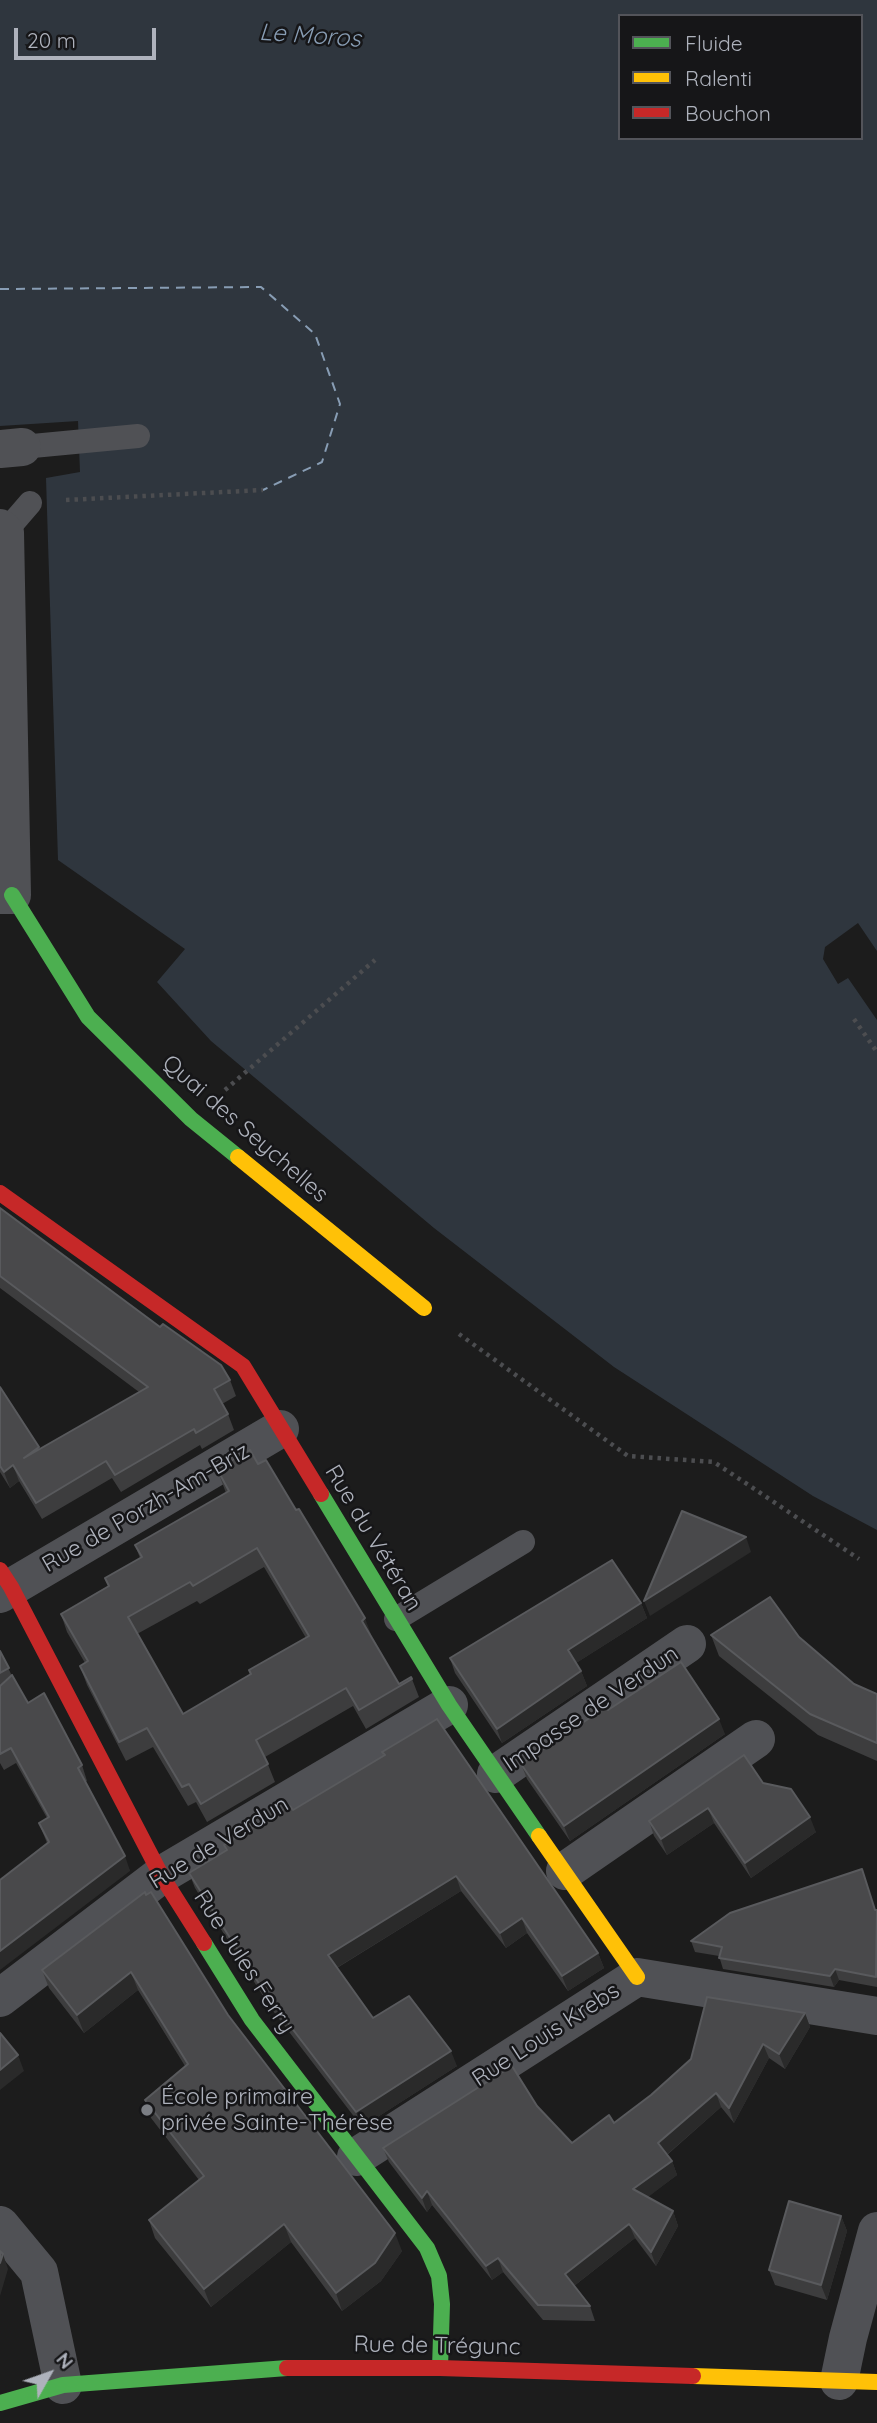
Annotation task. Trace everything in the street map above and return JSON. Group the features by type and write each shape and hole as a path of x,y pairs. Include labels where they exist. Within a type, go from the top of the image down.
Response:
{"street":[{"path":"3,530 6,895"},
{"name":"Quai des Seychelles","path":"6,895 88,1017 191,1119 424,1308"},
{"name":"Rue du Vétéran","path":"0,1193 243,1366 449,1705 637,1977"},
{"name":"Rue de Porzh-Am-Briz","path":"4,1584 280,1429"},
{"name":"Rue Jules Ferry","path":"4,1584 161,1875 252,2020 427,2248 439,2276 442,2304 440,2368"},
{"name":"Impasse de Verdun","path":"496,1774 687,1644"},
{"name":"Rue de Verdun","path":"0,1998 161,1875 449,1705"},
{"path":"565,1871 756,1739"},
{"name":"Rue Louis Krebs","path":"356,2157 637,1977 877,2016"},
{"path":"0,2225 39,2272 63,2385"},
{"path":"839,2381 877,2231"},
{"name":"Rue de Trégunc","path":"0,2403 63,2385 264,2368 440,2368 877,2382"}],"lane":[{"path":"11,448 138,436"},
{"path":"3,530 30,503"},
{"path":"396,1619 523,1542"}],"path":[{"path":"30,503 263,490"},
{"path":"241,1077 375,960"},
{"path":"854,1019 877,1052"},
{"path":"424,1308 628,1456 714,1462 859,1559"}],"water":[{"name":"Le Moros","path":"0,0 877,0 877,1530 813,1496 614,1367 434,1228 211,1041 157,982 185,949 58,860 46,478 80,472 78,421 0,426"}],"pier":[{"path":"858,923 877,951 877,1020 848,978 838,984 823,959 825,947"}],"building":[{"path":"0,1208 160,1327 163,1324 221,1365 230,1380 214,1389 228,1414 196,1433 194,1429 115,1475 106,1461 36,1503 13,1465 4,1472 0,1466 0,1387 39,1447 24,1458 148,1387 0,1276"},
{"path":"250,1450 258,1464 266,1460 365,1618 362,1621 399,1684 411,1677 412,1679 359,1710 346,1688 256,1740 268,1764 201,1804 189,1784 182,1787 147,1728 119,1742 80,1666 88,1661 61,1614 109,1586 105,1578 142,1557 135,1545 229,1491 217,1469","holes":["257,1548 309,1636 249,1670 251,1674 183,1714 128,1617 190,1582 193,1586"]},
{"path":"682,1511 746,1537 644,1601"},
{"path":"612,1560 641,1603 568,1650 581,1671 497,1729 450,1658"},
{"path":"770,1597 799,1637 854,1684 877,1694 877,1743 810,1714 711,1635"},
{"path":"0,1651 9,1668 0,1673"},
{"path":"681,1662 719,1719 564,1826 521,1764 606,1707 608,1710"},
{"path":"12,1675 28,1703 44,1693 82,1765 78,1768 125,1856 0,1951 0,1880 49,1842 39,1823 49,1817 11,1748 0,1754 0,1686"},
{"path":"437,1719 598,1953 562,1976 522,1918 500,1933 456,1876 328,1955 373,2018 409,1996 451,2051 356,2112 265,1993 189,1873 227,1850 224,1845 290,1806 293,1810 385,1755 382,1752"},
{"path":"744,1755 763,1783 791,1789 810,1817 745,1863 708,1808 661,1839 649,1821"},
{"path":"862,1869 877,1910 876,1977 835,1969 830,1976 719,1958 722,1947 691,1941 730,1913"},
{"path":"145,1892 146,1895 151,1892 228,2015 395,2233 375,2263 336,2293 284,2224 204,2289 149,2220 204,2176 145,2100 188,2064 131,1972 77,2015 42,1970"},
{"path":"707,1997 805,2013 779,2054 763,2044 729,2108 716,2093 658,2143 672,2161 633,2189 673,2211 651,2252 629,2224 565,2274 590,2306 538,2305 498,2258 486,2266 427,2191 422,2198 383,2148 512,2066 537,2106 572,2143 609,2115 614,2123 651,2095 691,2059"},
{"path":"0,2033 18,2055 0,2070"},
{"path":"789,2201 841,2216 821,2285 769,2270"}],"ferry route":[{"path":"0,289 261,287 315,334 340,404 322,462 263,490"}],"traffic: fast":[{"path":"12,895 88,1017 191,1119 238,1157"},
{"path":"321,1494 449,1705 539,1836"},
{"path":"204,1943 252,2020 427,2248 439,2276 442,2304 440,2368"},
{"path":"0,2403 63,2385 287,2368"}],"traffic: slow":[{"path":"238,1157 424,1308"},
{"path":"539,1836 637,1977"},
{"path":"693,2376 877,2382"}],"traffic: jam":[{"path":"0,1193 243,1366 321,1494"},
{"path":"0,1570 161,1875 204,1943"},
{"path":"287,2368 440,2368 693,2376"}],"place":[{"name":"École primaire privée Sainte-Thérèse","path":"147,2110"}]}
